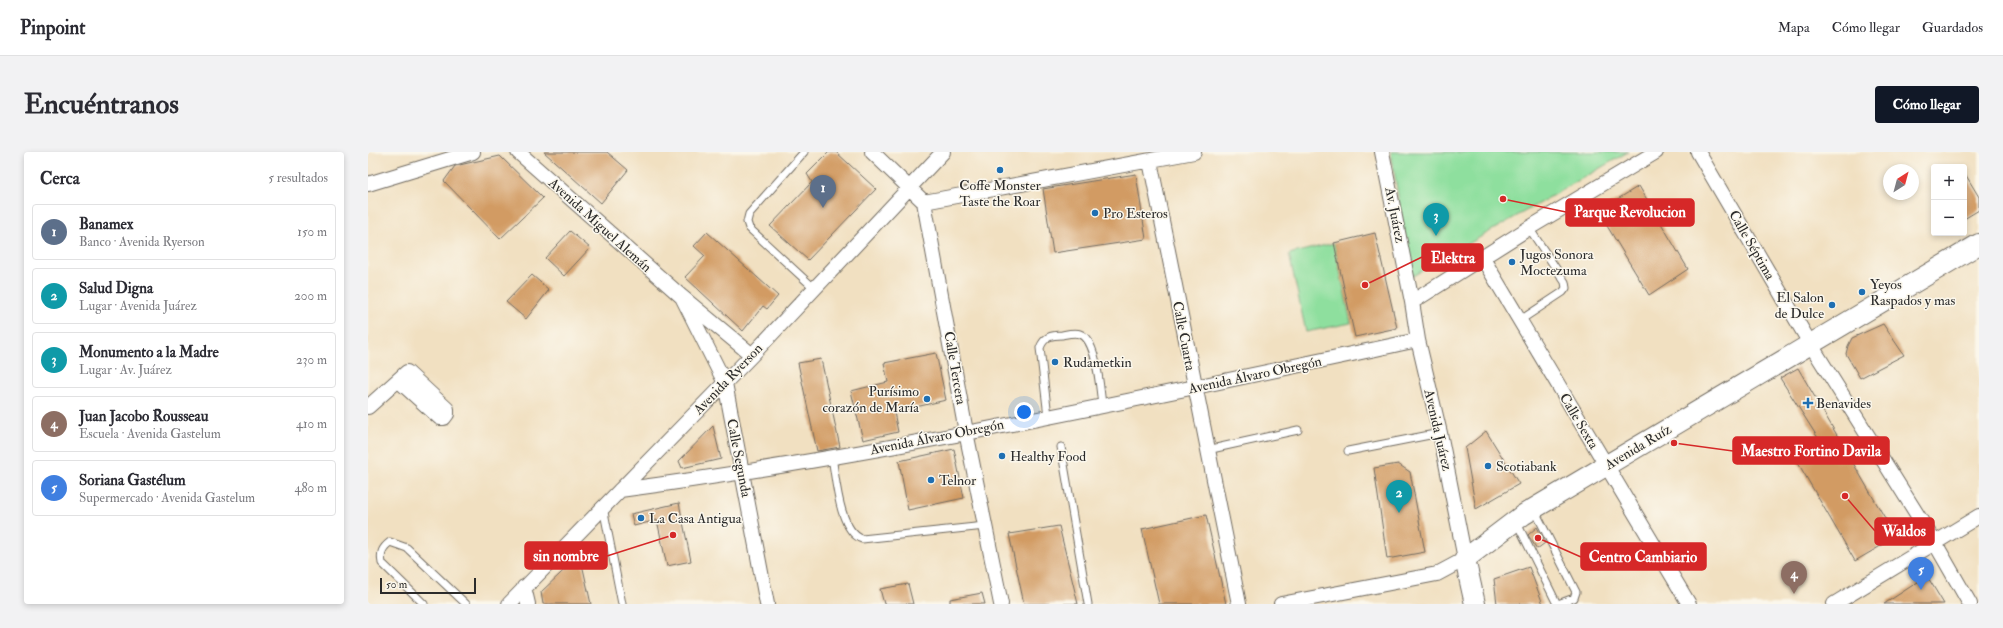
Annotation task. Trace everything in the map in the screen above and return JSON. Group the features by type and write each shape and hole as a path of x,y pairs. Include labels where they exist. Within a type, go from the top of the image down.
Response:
{"street":[{"path":"368,184 466,156 473,152"},
{"name":"Avenida Miguel Alemán","path":"518,152 682,297 752,355"},
{"path":"872,152 924,202 1194,152"},
{"name":"Avenida Ryerson","path":"509,604 752,355 943,152"},
{"name":"Av. Juárez","path":"1382,152 1412,302"},
{"path":"1412,302 1529,228 1656,152"},
{"name":"Calle Séptima","path":"1698,152 1811,345 1935,543 1970,604"},
{"name":"Calle Cuarta","path":"1150,161 1194,388 1239,604"},
{"name":"Calle Tercera","path":"924,202 966,432 1001,604"},
{"name":"Avenida Ruíz","path":"1281,604 1437,574 1466,559 1516,520 1534,509 1979,244"},
{"name":"Calle Sexta","path":"1482,257 1689,604"},
{"name":"Avenida Miguel Alemán","path":"682,297 725,383"},
{"name":"Avenida Juárez","path":"1412,302 1418,340 1440,433 1466,559"},
{"name":"Avenida Álvaro Obregón","path":"620,490 742,473 966,432 1194,388 1418,340"},
{"path":"368,407 398,380"},
{"name":"Calle Segunda","path":"725,383 767,604"},
{"path":"1834,604 1979,516"},
{"path":"1466,559 1475,604"},
{"path":"524,587 528,604"}],"lane":[{"path":"804,152 749,214 747,222 749,228 814,288"},
{"path":"1519,321 1563,292 1566,288 1565,282 1529,228"},
{"path":"1048,416 1040,348 1046,339 1051,336 1080,334 1089,340 1093,351 1102,405"},
{"path":"1207,450 1298,430"},
{"path":"1348,451 1440,433"},
{"path":"1061,447 1088,604"},
{"path":"832,457 845,522 856,537 862,539 985,526"},
{"path":"602,507 622,604"},
{"path":"1516,520 1556,602 1558,604 1574,598 1576,592 1534,509"},
{"path":"424,604 382,563 382,550 390,542 407,548 466,604"}],"green space":[{"path":"1391,152 1628,152 1411,277"},
{"path":"1334,243 1351,323 1306,332 1289,254"}],"building":[{"path":"544,152 607,152 628,170 601,203"},
{"path":"829,152 836,152 876,189 808,260 770,226 812,182 807,174"},
{"path":"500,156 543,198 500,239 444,181 455,166"},
{"name":"Pro Esteros","path":"1136,174 1146,239 1053,253 1043,189"},
{"path":"1967,177 1979,197 1979,210 1967,217"},
{"path":"1639,186 1688,269 1649,295 1598,211"},
{"path":"570,231 590,248 564,276 545,258"},
{"path":"707,232 778,296 767,309 763,306 743,331 685,277 705,256 694,246"},
{"path":"1375,233 1397,328 1355,337 1334,243"},
{"path":"532,275 549,290 526,319 506,302"},
{"path":"1883,324 1904,355 1860,378 1846,354 1848,346 1852,338"},
{"path":"936,353 946,400 894,412 898,432 863,440 851,391 888,382 884,363"},
{"path":"821,359 840,447 817,451 798,363"},
{"path":"1798,368 1896,537 1855,561 1794,456 1818,438 1780,378"},
{"path":"713,426 721,459 682,468 679,461"},
{"name":"Scotiabank","path":"1486,431 1519,484 1476,509 1465,448"},
{"name":"Telnor","path":"954,449 964,498 908,510 899,461"},
{"path":"1398,464 1410,472 1425,552 1387,559 1374,468"},
{"path":"679,503 691,561 667,566 657,520 634,526 631,514"},
{"path":"1206,515 1226,604 1159,604 1142,529"},
{"path":"1059,526 1078,604 1024,604 1009,534"},
{"path":"1537,527 1545,543 1537,549 1528,535"},
{"path":"580,555 591,604 543,604 541,592"},
{"path":"1529,567 1543,604 1497,604 1494,579"},
{"path":"1927,576 1944,604 1884,604"},
{"path":"908,584 913,604 884,604 880,589"},
{"path":"982,593 985,604 950,604 950,599"}],"place":[{"name":"Coffe Monster Taste the Roar","path":"1000,170"},
{"name":"Parque Revolucion","path":"1503,199"},
{"name":"Banamex","path":"823,208"},
{"name":"Pro Esteros","path":"1095,213"},
{"name":"Monumento a la Madre","path":"1436,236"},
{"name":"Jugos Sonora Moctezuma","path":"1512,262"},
{"name":"Elektra","path":"1365,285"},
{"name":"Yeyos Raspados y mas","path":"1862,292"},
{"name":"El Salon de Dulce","path":"1832,305"},
{"name":"Rudametkin","path":"1055,362"},
{"name":"Purísimo corazón de María","path":"927,399"},
{"name":"Benavides","path":"1808,403"},
{"name":"Maestro Fortino Davila","path":"1674,443"},
{"name":"Healthy Food","path":"1002,456"},
{"name":"Scotiabank","path":"1488,466"},
{"name":"Telnor","path":"931,480"},
{"name":"Waldos","path":"1845,496"},
{"name":"Salud Digna","path":"1399,513"},
{"name":"La Casa Antigua","path":"641,518"},
{"name":"sin nombre","path":"673,535"},
{"name":"Centro Cambiario","path":"1538,538"},
{"name":"Soriana Gastélum","path":"1921,590"},
{"name":"Juan Jacobo Rousseau","path":"1794,594"}]}
